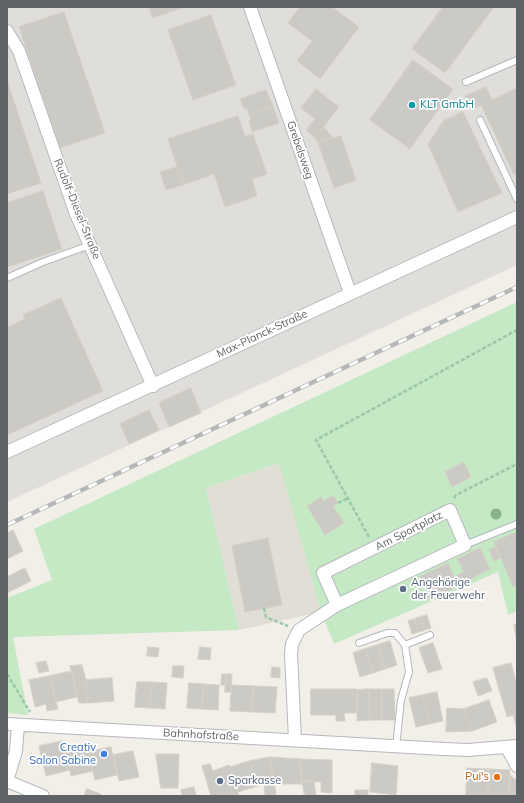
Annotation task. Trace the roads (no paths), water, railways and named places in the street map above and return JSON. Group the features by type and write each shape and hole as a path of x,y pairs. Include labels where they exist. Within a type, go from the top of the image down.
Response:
{"street":[{"name":"Grebelsweg","path":"250,7 350,293"},
{"name":"Rudolf-Diesel-Straße","path":"7,31 19,51 76,214 152,386"},
{"name":"Max-Planck-Straße","path":"7,452 517,217"},
{"name":"Am Sportplatz","path":"336,605 323,572 450,510 465,546"},
{"path":"295,740 291,654 292,644 299,630 336,605 465,546"},
{"path":"12,725 16,751 7,781 43,796"},
{"name":"Bahnhofstraße","path":"12,725 468,750 512,747"},
{"path":"512,747 517,766"}],"lane":[{"path":"466,82 517,60"},
{"path":"480,120 517,199"},
{"path":"7,278 90,244"},
{"path":"465,546 517,524"},
{"path":"359,643 387,633 395,633 405,645 409,672 401,700 396,746"},
{"path":"405,645 430,635"}],"railway":[{"path":"7,525 517,287"}],"place":[{"name":"KLT GmbH","path":"412,105"},
{"name":"Angehörige der Feuerwehr","path":"403,589"},
{"name":"Creativ Salon Sabine","path":"104,754"},
{"name":"Pui's","path":"497,777"},
{"name":"Sparkasse","path":"220,781"}]}
